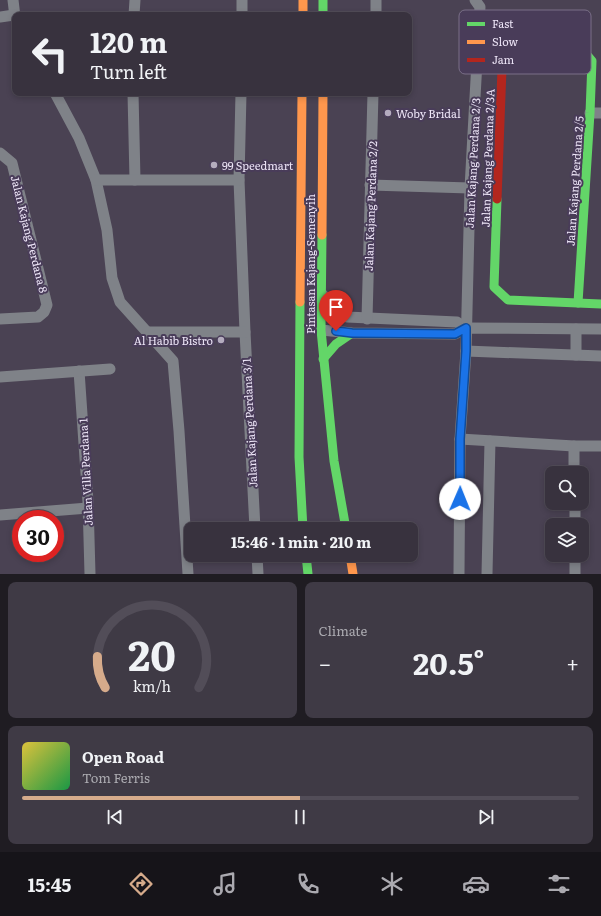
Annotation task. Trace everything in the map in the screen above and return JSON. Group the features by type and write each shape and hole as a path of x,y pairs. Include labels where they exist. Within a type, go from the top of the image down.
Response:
{"main road":[{"path":"303,0 303,12"},
{"path":"323,0 323,12"},
{"name":"Jalan Kajang Perdana 2/5","path":"578,303 596,113 592,61"},
{"name":"Jalan Kajang Perdana 2/3A","path":"502,74 494,286 508,300 578,303"},
{"name":"Pintasan Kajang-Semenyih","path":"302,96 299,457 303,522"},
{"name":"Pintasan Kajang-Semenyih","path":"323,96 321,292 323,359 334,461 345,522"},
{"path":"578,303 601,304"},
{"path":"323,359 336,344 352,333"},
{"path":"307,562 308,574"},
{"path":"351,562 353,574"}],"street":[{"path":"13,0 14,12"},
{"path":"134,12 135,0"},
{"path":"242,0 242,12"},
{"path":"376,0 376,12"},
{"name":"Jalan Kajang Perdana 2/3","path":"475,0 480,7 480,10"},
{"path":"0,16 12,16"},
{"name":"Jalan Kajang Perdana 2/3","path":"459,574 460,439 466,351 470,188 476,74"},
{"path":"58,96 80,138 96,180 107,230 112,278 120,302 173,361 188,574"},
{"path":"133,96 136,180"},
{"name":"Jalan Kajang Perdana 3/1","path":"241,96 239,180 244,318 255,522"},
{"name":"Jalan Kajang Perdana 2/2","path":"367,319 373,96"},
{"name":"Jalan Kajang Perdana 8","path":"0,153 12,163 47,304 44,312 38,317 0,320"},
{"path":"96,180 239,180"},
{"path":"370,185 470,188"},
{"path":"321,292 330,305 347,317 457,322 466,328"},
{"path":"322,330 352,333 455,334 466,328 601,329"},
{"path":"576,329 576,355"},
{"path":"148,332 245,332"},
{"path":"466,351 601,356"},
{"path":"0,377 110,369"},
{"name":"Jalan Villa Perdana 1","path":"79,371 88,508 90,574"},
{"path":"460,439 574,446 601,446"},
{"path":"487,574 490,441"},
{"path":"574,446 574,466"},
{"path":"0,515 88,508"},
{"path":"257,562 258,574"},
{"path":"575,562 575,574"}],"traffic: fast":[{"path":"323,0 323,12"},
{"path":"578,303 590,113 591,60"},
{"path":"497,199 494,287 508,300 601,304"},
{"path":"322,235 321,330 334,461 345,522"},
{"path":"300,302 299,457 303,522"},
{"path":"323,359 336,344 352,333"},
{"path":"307,562 308,574"}],"traffic: slow":[{"path":"303,0 303,12"},
{"path":"300,302 302,96"},
{"path":"322,235 323,96"},
{"path":"351,562 353,574"}],"traffic: jam":[{"path":"497,199 502,74"}],"place":[{"name":"Woby Bridal","path":"388,113"},
{"name":"99 Speedmart","path":"214,165"},
{"name":"Al Habib Bistro","path":"221,340"}],"route":[{"path":"336,331 352,333 455,334 466,328 466,351 460,439 460,499"}]}
